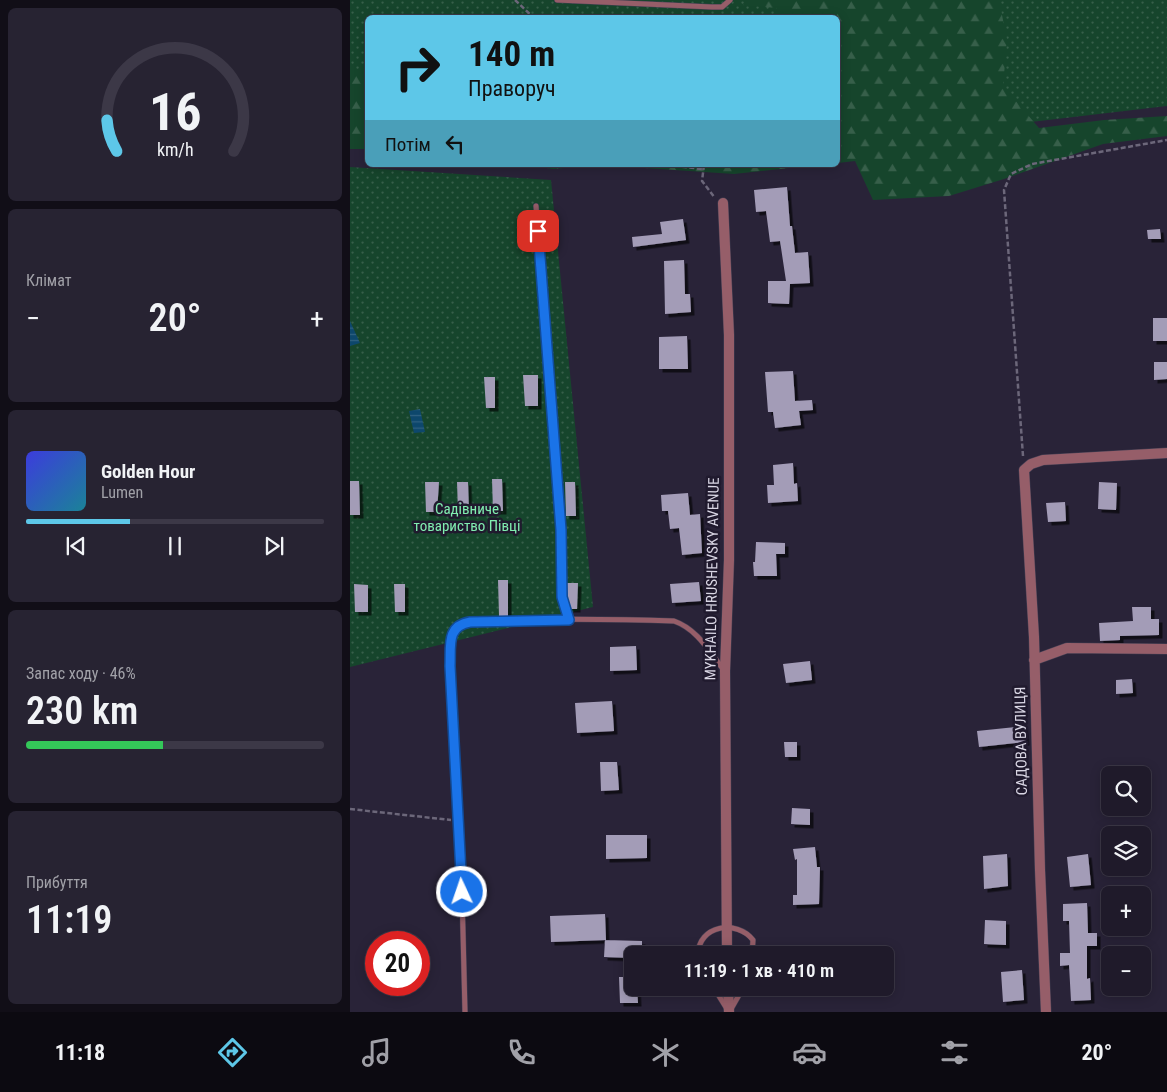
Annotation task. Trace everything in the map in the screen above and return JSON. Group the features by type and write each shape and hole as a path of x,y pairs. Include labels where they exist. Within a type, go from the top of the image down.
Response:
{"street":[{"name":"MYKHAILO HRUSHEVSKY AVENUE","path":"723,203 729,334 730,422 729,560 725,671 727,946"},
{"path":"1024,470 1031,464 1043,460 1167,453"},
{"name":"САДОВА ВУЛИЦЯ","path":"1024,470 1034,660 1046,1012"},
{"path":"1034,660 1067,648 1167,649"},
{"path":"728,996 729,1012"}],"lane":[{"path":"557,0 722,7 730,0"},
{"path":"536,206 561,530 562,597 569,620"},
{"path":"465,1012 462,892 450,666 451,640 454,630 461,624 470,622 650,620 680,623 694,632 725,671"},
{"path":"699,946 705,934 714,929 744,930 753,940 753,946"},
{"path":"719,996 729,1012 738,996"}],"path":[{"path":"515,0 531,15"},
{"path":"1024,470 1004,190 1011,174 1032,164 1167,140"},
{"path":"684,167 702,169 702,181 714,196 723,203"},
{"path":"350,809 458,821"}],"green space":[{"path":"350,0 1167,0 1167,106 997,126 840,19 840,15 365,15 365,137 350,134"},
{"path":"746,0 999,0 1007,40 1003,86 1039,128 1104,120 1167,116 1167,136 1103,144 949,196 873,200 855,161 840,163 840,15 775,15 777,8 743,5"},
{"path":"350,69 365,70 365,149 350,149"},
{"name":"Садівниче товариство Півці","path":"350,167 551,180 593,607 350,667"},
{"path":"540,167 575,167 553,169"},
{"path":"630,167 798,167 734,174"}],"water":[{"path":"350,321 360,343 350,346"},
{"path":"420,409 425,432 414,433 409,411"}],"building":[{"path":"787,187 790,226 792,226 795,253 808,252 810,283 790,284 789,304 768,303 768,281 786,281 780,241 770,242 766,211 756,212 754,190"},
{"path":"683,219 686,240 633,247 632,237 662,234 660,222"},
{"path":"1160,229 1161,239 1148,239 1147,230"},
{"path":"684,260 685,294 690,294 691,312 665,314 664,261"},
{"path":"1153,318 1167,318 1167,341 1153,341"},
{"path":"687,336 688,369 659,369 659,337"},
{"path":"1154,362 1167,362 1167,379 1154,380"},
{"path":"793,371 795,401 812,400 813,410 799,411 801,425 775,428 773,412 768,412 765,372"},
{"path":"523,375 538,375 538,406 525,406"},
{"path":"484,377 495,377 495,408 486,408"},
{"path":"793,463 794,484 797,483 798,501 768,503 767,485 774,485 773,465"},
{"path":"492,479 502,479 503,511 493,511"},
{"path":"350,481 359,481 360,515 350,515"},
{"path":"425,482 439,482 437,512 426,512"},
{"path":"457,482 468,482 469,512 458,512"},
{"path":"565,482 575,482 576,516 566,516"},
{"path":"1099,482 1117,483 1116,510 1098,509"},
{"path":"688,493 690,515 700,514 702,553 682,555 679,528 670,529 668,511 662,511 661,495"},
{"path":"1065,502 1066,521 1048,522 1046,503"},
{"path":"756,542 785,543 785,554 776,554 777,576 754,576 753,562 755,562"},
{"path":"498,580 508,580 508,616 499,616"},
{"path":"699,582 701,601 672,603 670,584"},
{"path":"566,583 578,583 577,609 570,609"},
{"path":"354,584 368,585 368,612 355,612"},
{"path":"394,584 405,584 405,612 395,612"},
{"path":"1132,607 1151,607 1151,619 1159,619 1159,635 1120,636 1120,640 1100,641 1099,623 1133,621"},
{"path":"636,646 637,670 610,671 610,647"},
{"path":"810,661 812,680 786,683 783,664"},
{"path":"1132,679 1133,693 1116,694 1116,680"},
{"path":"612,701 614,731 577,733 575,703"},
{"path":"1024,726 1026,742 979,747 977,731"},
{"path":"784,742 797,742 797,757 785,757"},
{"path":"600,762 617,762 619,790 601,791"},
{"path":"792,808 810,809 810,825 791,824"},
{"path":"606,835 647,835 647,858 606,859"},
{"path":"815,847 817,867 820,867 819,904 793,905 793,895 797,895 797,859 795,860 793,849"},
{"path":"1007,854 1008,886 984,889 983,856"},
{"path":"1088,854 1091,885 1070,887 1067,857"},
{"path":"1087,903 1088,933 1097,933 1097,946 1087,946 1087,979 1090,978 1091,1000 1071,1001 1069,965 1060,966 1060,953 1070,953 1069,921 1063,921 1063,904"},
{"path":"605,914 606,940 551,942 550,916"},
{"path":"985,920 1006,921 1006,945 984,944"},
{"path":"605,940 642,941 642,946 624,946 624,958 604,957"},
{"path":"1022,970 1024,1000 1003,1002 1001,972"},
{"path":"619,977 624,977 624,996 638,996 638,1003 620,1003"}],"route":[{"path":"462,892 450,666 451,640 454,630 461,624 470,622 569,620 562,597 561,530 538,231"}]}
